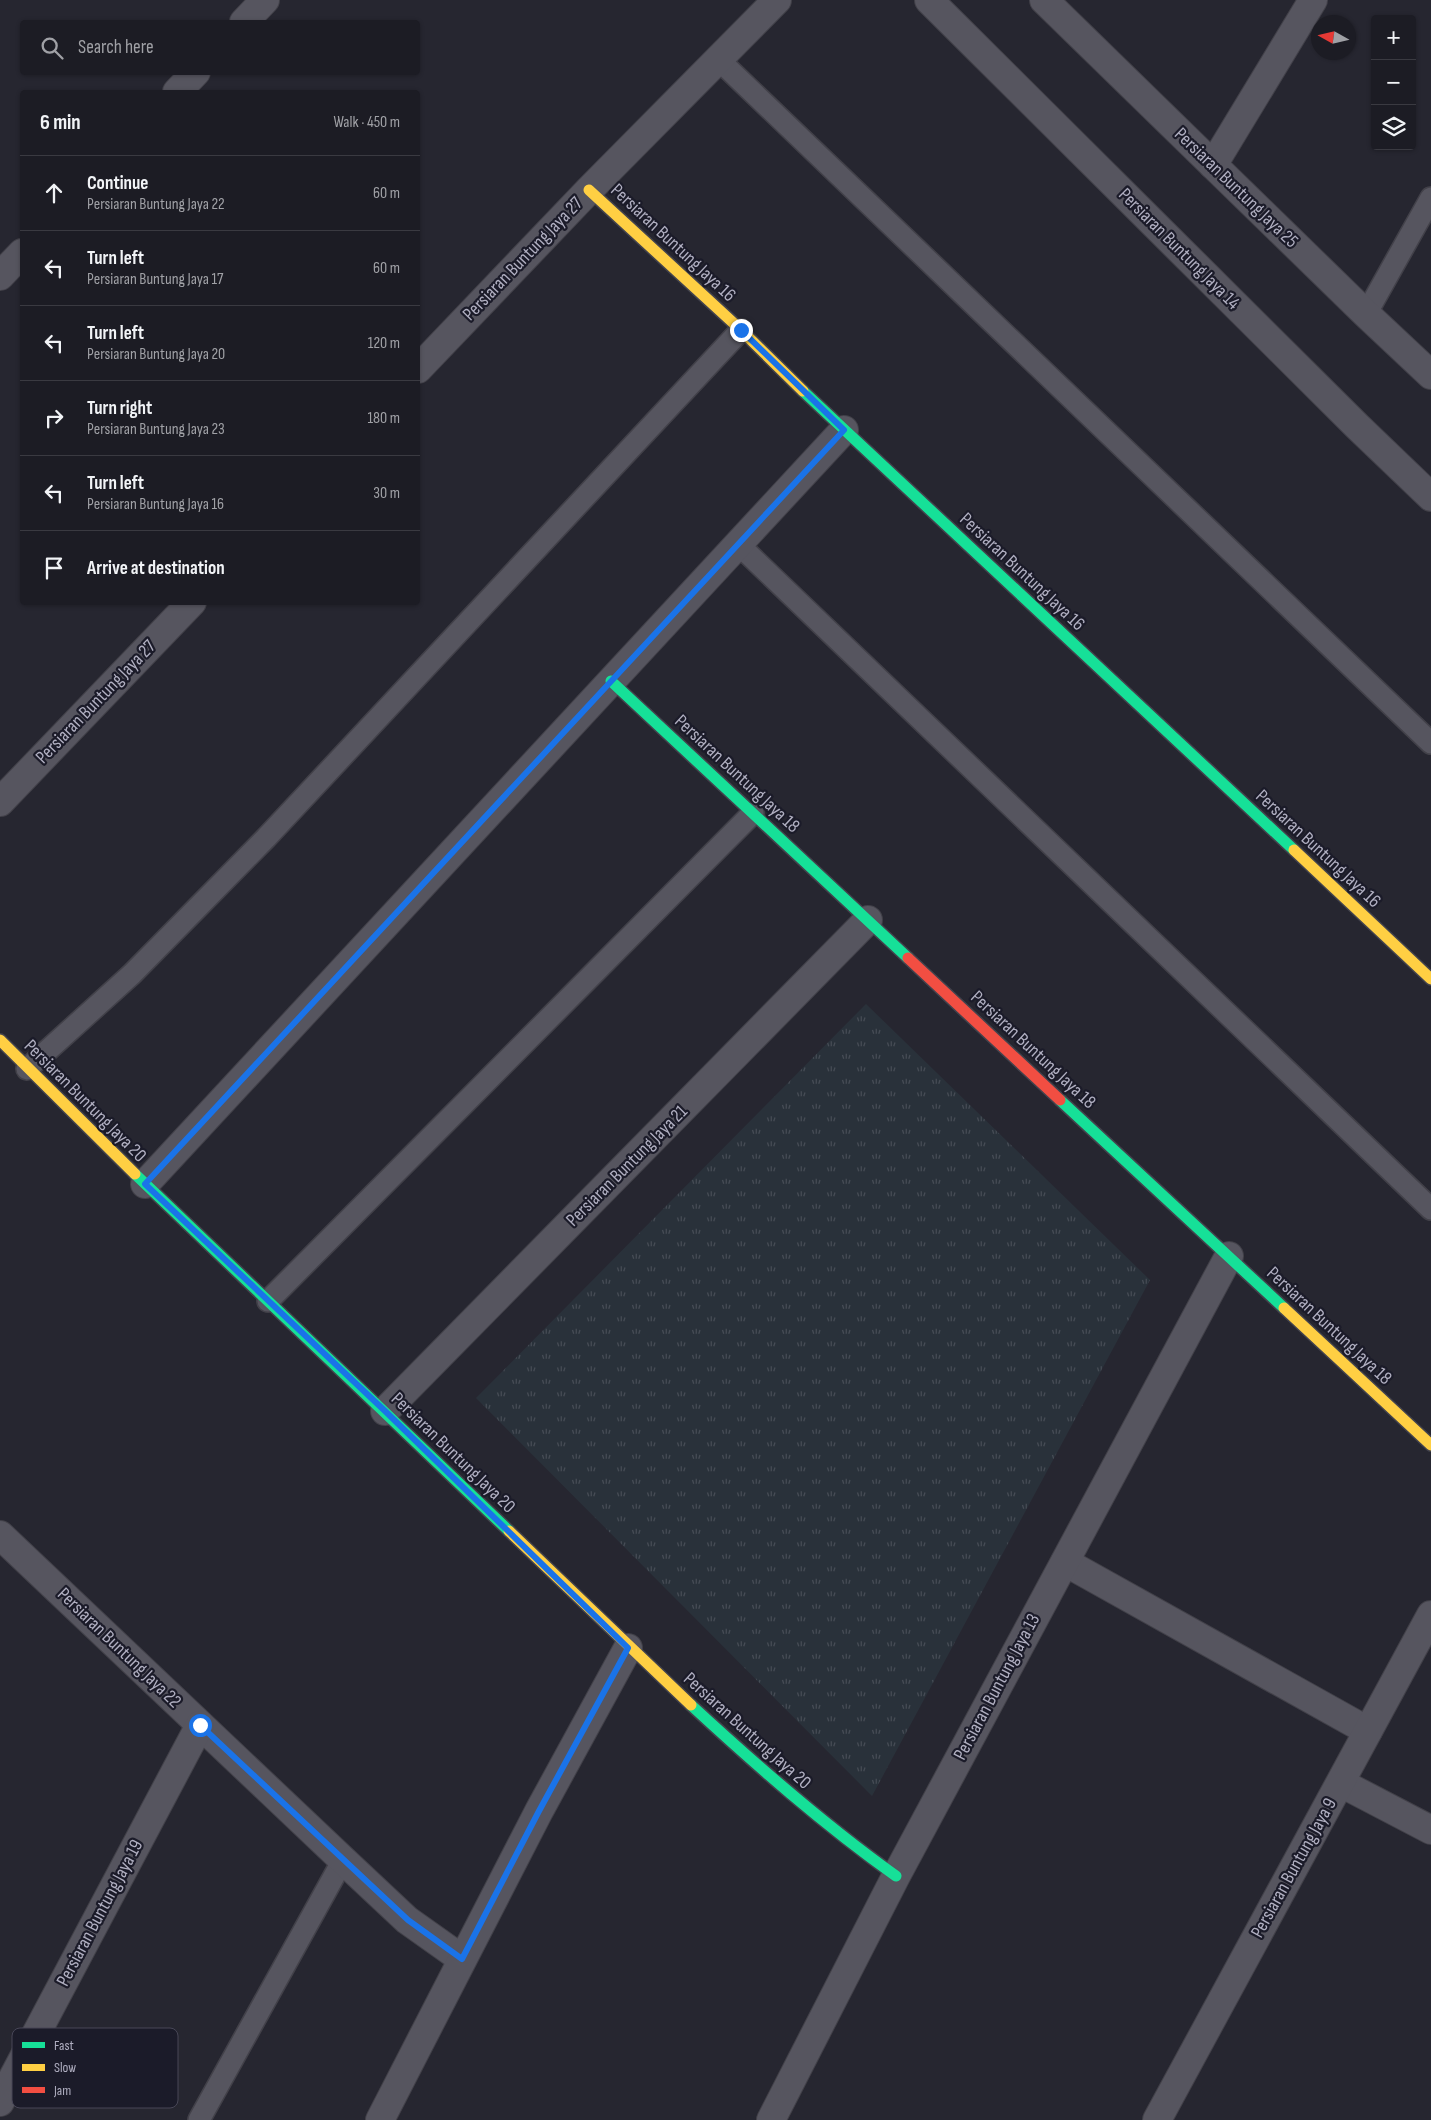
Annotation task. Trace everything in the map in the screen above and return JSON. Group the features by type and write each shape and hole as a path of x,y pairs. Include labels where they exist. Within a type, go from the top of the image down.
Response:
{"street":[{"path":"246,20 265,0"},
{"name":"Persiaran Buntung Jaya 27","path":"420,367 589,190 776,0"},
{"name":"Persiaran Buntung Jaya 14","path":"929,0 1357,426 1431,497"},
{"name":"Persiaran Buntung Jaya 25","path":"1044,0 1366,314 1431,374"},
{"path":"1212,165 1313,0"},
{"path":"179,90 193,75"},
{"name":"Persiaran Buntung Jaya 16","path":"589,190 741,330 844,430 1431,980"},
{"path":"0,276 20,255"},
{"path":"145,1184 844,430"},
{"name":"Persiaran Buntung Jaya 27","path":"0,802 189,605"},
{"name":"Persiaran Buntung Jaya 18","path":"611,681 1431,1445"},
{"name":"Persiaran Buntung Jaya 21","path":"385,1411 868,920"},
{"name":"Persiaran Buntung Jaya 20","path":"0,1040 27,1069 145,1184 385,1411 628,1648 767,1774 851,1845 896,1876"},
{"name":"Persiaran Buntung Jaya 13","path":"771,2120 896,1876 1229,1256"},
{"name":"Persiaran Buntung Jaya 22","path":"0,1535 408,1920 462,1959"},
{"path":"1065,1562 1368,1731"},
{"name":"Persiaran Buntung Jaya 9","path":"1157,2120 1431,1615"},
{"path":"380,2120 539,1811 628,1648"},
{"name":"Persiaran Buntung Jaya 19","path":"39,2028 200,1725"},
{"path":"1341,1782 1431,1830"},
{"name":"Persiaran Buntung Jaya 19","path":"0,2102 12,2079"}],"lane":[{"path":"718,60 1431,743"},
{"path":"1366,314 1431,198"},
{"path":"27,1069 132,974 260,845 741,330"},
{"path":"738,544 1431,1209"},
{"path":"268,1301 753,813"},
{"path":"199,2120 343,1860"}],"green space":[{"path":"866,1004 1150,1280 872,1796 476,1398"}],"traffic: fast":[{"path":"803,391 1294,850"},
{"path":"611,681 908,958"},
{"path":"1060,1100 1284,1308"},
{"path":"135,1174 509,1531"},
{"path":"691,1705 790,1794 896,1876"}],"traffic: slow":[{"path":"589,190 741,330 803,391"},
{"path":"1294,850 1431,979"},
{"path":"0,1040 135,1174"},
{"path":"1284,1308 1431,1445"},
{"path":"509,1531 691,1705"}],"traffic: jam":[{"path":"908,958 1060,1100"}],"route":[{"path":"200,1725 408,1920 462,1959 539,1811 628,1648 385,1411 145,1184 844,430 741,330"}]}
